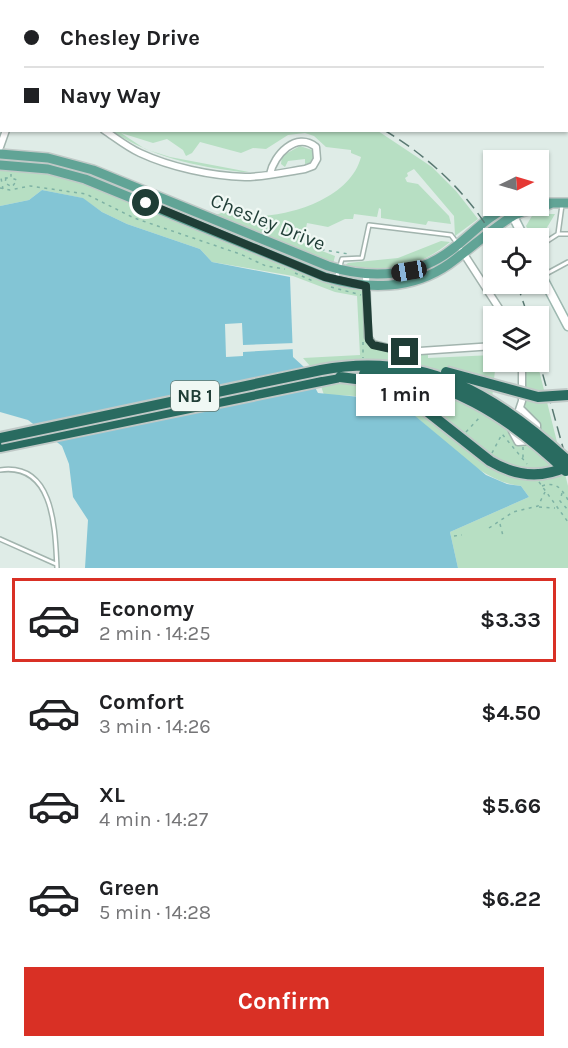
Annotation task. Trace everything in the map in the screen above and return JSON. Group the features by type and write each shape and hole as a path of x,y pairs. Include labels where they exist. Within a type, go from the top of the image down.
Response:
{"highway":[{"path":"390,365 417,365 538,397 568,395"},
{"name":"NB 1","path":"0,438 337,368 390,365 442,377 477,392 532,428 568,463"},
{"name":"NB 1","path":"0,447 340,376 371,374 400,377 442,386 463,394 518,428 568,473"},
{"path":"340,376 372,381 399,390 420,403 480,453 507,470 525,474 544,474 568,463"}],"main road":[{"name":"Chesley Drive","path":"0,154 61,160 107,176 338,270 366,275 385,275 420,268 460,249 513,216"},
{"name":"Chesley Drive","path":"1,169 66,173 104,186 332,283 366,286 415,281 447,265 478,226 494,216"},
{"path":"104,186 107,176"},
{"name":"Chesley Drive","path":"550,204 565,203"},
{"path":"513,216 519,228"},
{"path":"549,290 568,326"}],"street":[{"path":"0,147 5,132"},
{"path":"108,132 141,153 166,163 236,176 270,174 310,167 317,159 316,147 304,143 288,146 274,159 270,174"},
{"path":"460,249 497,306"},
{"path":"366,275 368,337 373,345 405,352 483,346"},
{"path":"520,408 537,425 538,431 534,441 522,443 514,440 512,431 524,388 523,372"}],"lane":[{"path":"558,234 565,203"},
{"path":"332,283 342,259 360,259 363,256 369,225 451,236 460,249"},
{"path":"549,240 558,234 568,234"},
{"path":"549,269 568,262"},
{"path":"0,470 30,475 46,492 55,534 56,566 0,539"}],"path":[{"path":"1,169 6,177 5,183 11,187 17,182 16,178 6,177 1,180 2,189 30,186 86,194 134,218 240,254 266,266 288,270 315,282"},
{"path":"318,245 318,249 363,256"},
{"path":"332,283 361,294 361,304"},
{"path":"362,333 364,364"},
{"path":"463,435 474,423"},
{"path":"491,455 502,434 529,468 523,466"},
{"path":"522,443 523,459"},
{"path":"535,477 568,522"},
{"path":"542,486 550,483 561,488 568,500"},
{"path":"538,506 546,492"},
{"path":"563,492 560,501 568,510"},
{"path":"489,528 500,523 513,512 538,506 556,508"},
{"path":"500,523 503,537"},
{"path":"454,536 462,535"}],"green space":[{"path":"114,132 380,132 432,167 456,191 478,219 455,236 454,216 414,169 407,173 408,176 405,178 407,182 418,184 449,216 451,224 428,221 426,225 381,218 379,208 377,217 354,214 353,219 345,219 328,227 307,223 303,243 318,245 317,249 335,256 333,264 189,204 215,214 225,212 259,216 274,215 305,207 334,193 346,183 361,157 351,153 351,150 326,147 314,136 305,133 288,135 266,149 253,148 241,153 200,142 192,153 186,156 183,150 167,139 153,143 121,133 143,148"},
{"path":"300,146 312,150 314,156 310,163 305,164 305,159 288,161 285,167 281,164 282,156"},
{"path":"150,151 249,172 190,163 174,159"},
{"path":"0,165 66,173 287,262 366,286 369,347 401,355 428,353 428,358 483,355 483,372 495,372 492,399 513,410 520,410 518,442 538,431 520,408 522,372 540,372 568,486 568,568 458,568 450,532 529,497 521,486 503,482 470,463 425,424 394,402 371,397 324,395 317,374 303,358 360,355 357,296 335,292 293,276 212,262 200,249 127,224 102,212 82,198 42,190 29,200 0,206"},
{"path":"555,214 547,228 527,228 532,216"},
{"path":"441,241 450,242 412,264 386,269 343,267 348,263 398,258"}],"water":[{"path":"42,190 83,198 102,212 127,224 200,249 212,262 290,277 293,357 304,367 318,393 392,400 408,410 486,475 507,484 521,486 529,497 450,532 458,568 85,568 88,520 73,497 69,464 62,446 28,420 0,412 0,206 29,200"}],"pier":[{"path":"242,323 243,345 295,343 295,349 243,352 243,356 226,357 225,324"}],"railway":[{"path":"387,132 417,152 446,177 460,191 488,228"},
{"path":"520,294 525,306"},
{"path":"542,372 568,466"}],"route":[{"path":"146,203 325,277 366,286 369,340 373,345 405,352"}]}
